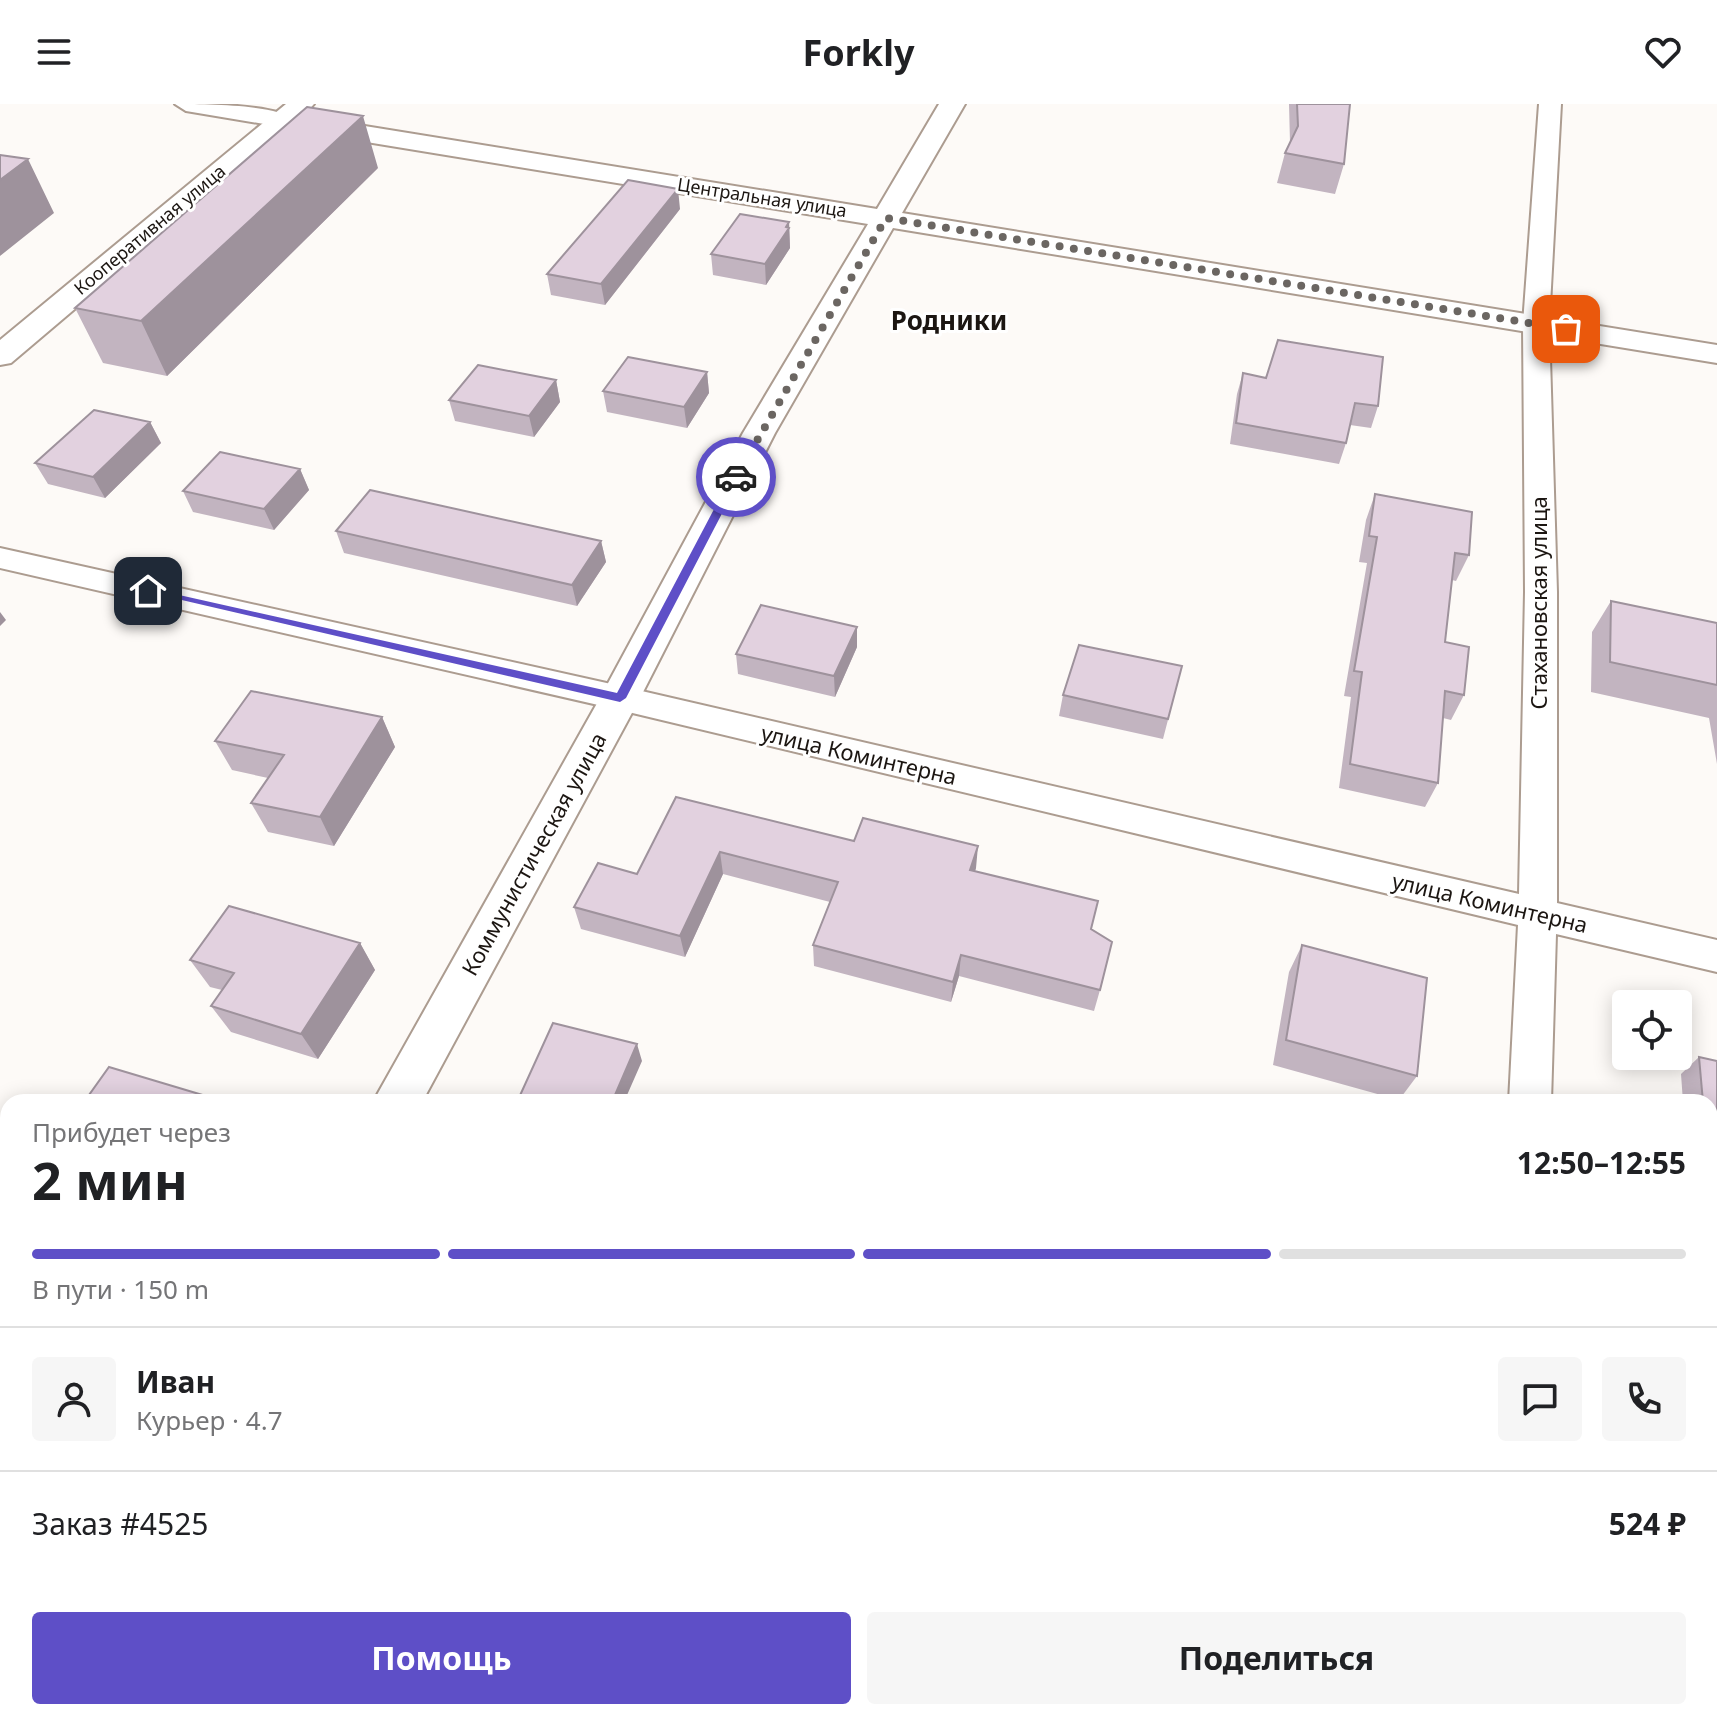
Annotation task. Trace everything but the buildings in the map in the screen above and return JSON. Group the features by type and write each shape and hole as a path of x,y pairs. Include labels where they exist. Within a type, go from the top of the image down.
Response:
{"street":[{"name":"Центральная улица","path":"186,104 292,112 886,218 1717,354"},
{"name":"Коммунистическая улица","path":"401,1094 620,698 759,433 952,104"},
{"name":"Стахановская улица","path":"1530,1094 1538,915 1541,592 1536,324 1550,104"},
{"name":"Кооперативная улица","path":"0,356 292,112"},
{"name":"улица Коминтерна","path":"0,558 620,698 1717,956"}],"way so far":[{"path":"736,477 886,218 1566,329"}],"district":[{"name":"Родники","path":"949,321"}],"route":[{"path":"148,591 620,698 736,477"}]}
